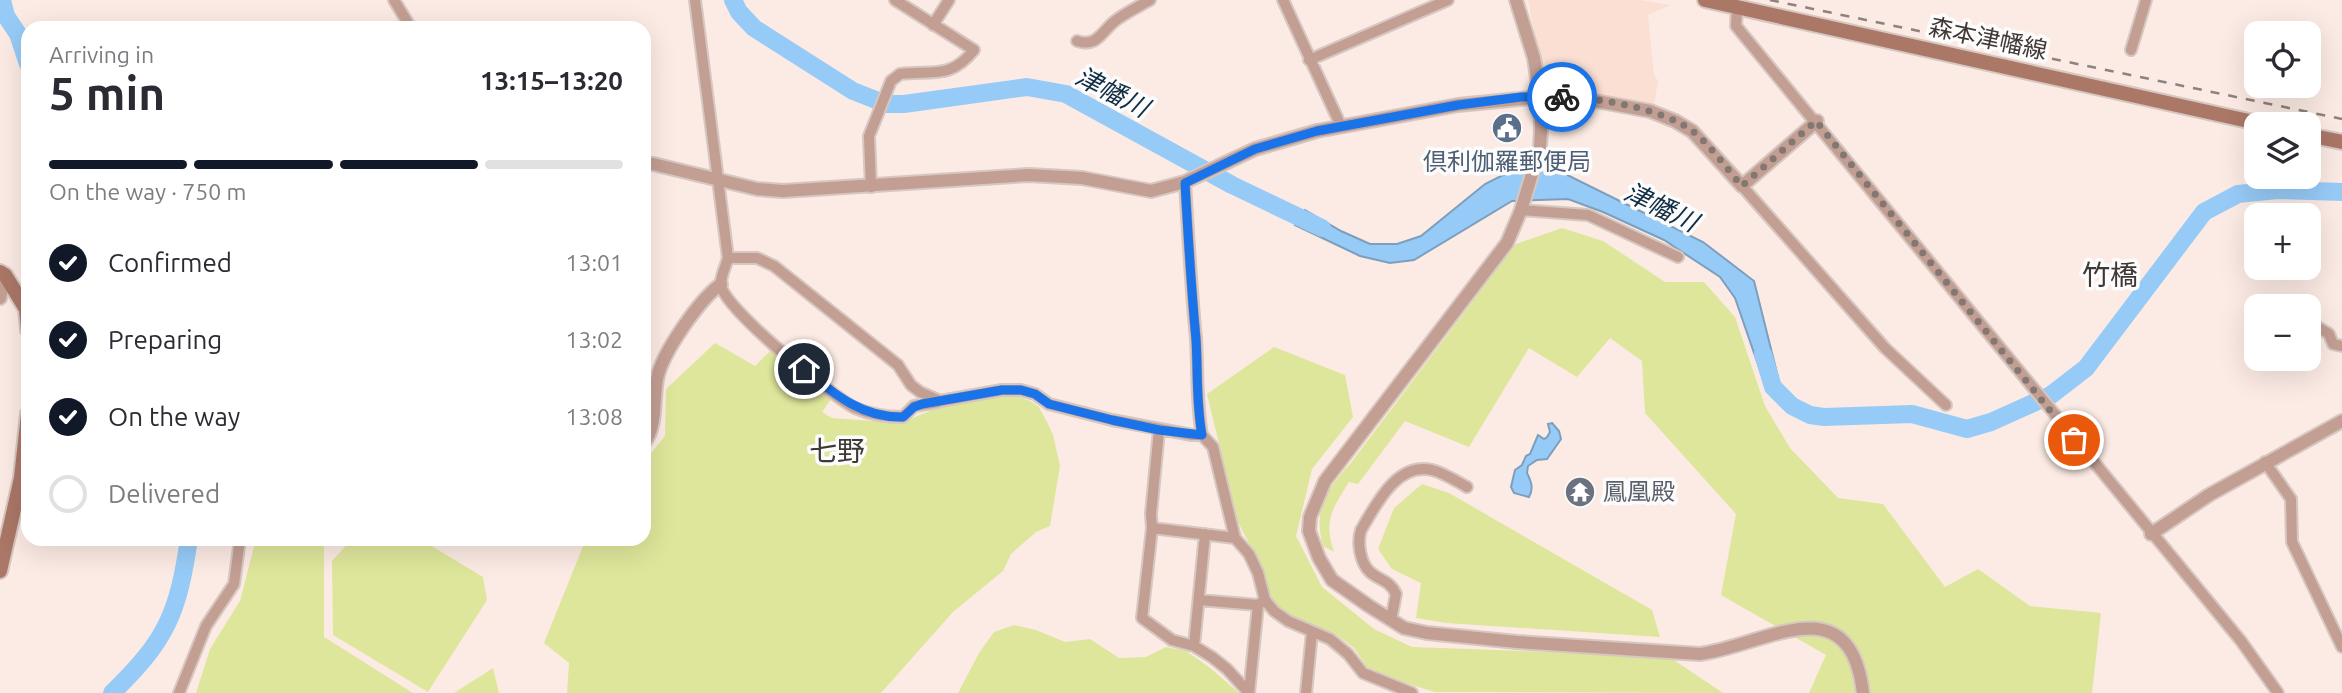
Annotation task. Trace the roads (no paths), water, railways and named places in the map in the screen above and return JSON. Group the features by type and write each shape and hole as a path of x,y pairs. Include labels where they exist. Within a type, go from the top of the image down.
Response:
{"main road":[{"name":"森本津幡線","path":"1705,0 2244,120"},
{"path":"2321,138 2342,142"},
{"path":"2,274 21,302"},
{"path":"0,571 21,478"}],"street":[{"path":"394,0 407,21"},
{"path":"695,0 728,258 721,284 726,296 747,321 838,398 858,409 903,417 914,407 940,401 1002,390 1021,390 1035,394 1049,404 1159,430 1202,435"},
{"path":"871,187 868,144 873,124 891,81 900,74 936,74 952,69 965,61 974,50 895,0"},
{"path":"933,24 949,0"},
{"path":"1077,41 1093,42 1102,36 1113,22 1150,0"},
{"path":"1283,0 1341,126"},
{"path":"1309,60 1448,0"},
{"path":"1516,0 1534,58 1540,97 1540,148 1521,210 1507,243 1325,481 1310,517 1309,531 1319,558 1332,580 1404,628 1427,633 1700,654 1796,628 1814,626 1830,632 1854,655 1861,673 1863,693"},
{"path":"2131,50 2146,0"},
{"path":"1737,8 1736,26 2241,642 2278,693"},
{"path":"651,164 757,189 783,191 1029,175 1082,178 1151,191 1185,183 1255,149 1341,126 1458,105 1540,97 1574,97 1650,111 1692,131 1885,348 1947,405"},
{"path":"1742,186 1816,121"},
{"path":"1159,430 1143,618 1172,640 1194,646 1227,669 1249,693 1262,602 1258,573 1249,554 1235,538 1213,447 1202,435 1197,406 1196,340 1190,295 1185,183"},
{"path":"1521,210 1588,215 1678,257"},
{"path":"728,258 757,258 774,266 898,365 911,385 940,401"},
{"path":"0,298 2,274"},
{"path":"651,432 658,375 689,319 721,284"},
{"path":"2321,329 2329,334 2333,344 2342,346"},
{"path":"2151,534 2209,495 2342,421"},
{"path":"2265,462 2291,499 2292,542 2342,647"},
{"path":"1391,620 1396,594 1388,582 1369,572 1359,548 1361,530 1396,479 1407,472 1424,469 1435,471 1467,487"},
{"path":"1152,528 1235,538"},
{"path":"1194,646 1205,534"},
{"path":"178,693 206,626 234,584 239,546"},
{"path":"1199,600 1262,602 1288,621 1330,639 1363,673 1405,692"},
{"path":"1306,693 1312,632"}],"water":[{"path":"1551,167 1703,242 1754,281 1778,377 1763,379 1735,298 1720,277 1664,240 1568,199 1512,201 1414,260 1390,263 1360,256 1295,225 1305,210 1370,244 1397,244 1421,236 1485,184 1507,173"},
{"path":"1552,423 1559,431 1561,439 1547,459 1537,460 1528,466 1527,473 1532,488 1529,497 1514,493 1511,487 1515,470 1530,454 1538,435 1544,439 1547,437 1550,432 1548,424"}],"waterway":[{"path":"2,0 6,16 21,43"},
{"name":"津幡川","path":"733,0 739,12 754,28 853,91 886,104 904,104 1027,87 1066,94 1232,185 1322,228"},
{"name":"津幡川","path":"1763,354 1773,387 1792,406 1810,415 1824,417 1912,414 1967,429 1991,422 2051,395 2086,368 2204,212 2238,194 2277,190 2342,192"},
{"path":"112,693 146,657 167,624 180,587 188,546"}],"railway":[{"path":"1770,0 2342,119"}],"place":[{"name":"倶利伽羅郵便局","path":"1507,128"},
{"name":"鳳凰殿","path":"1580,492"}],"district":[{"name":"竹橋","path":"2110,275"},
{"name":"七野","path":"837,451"}]}
